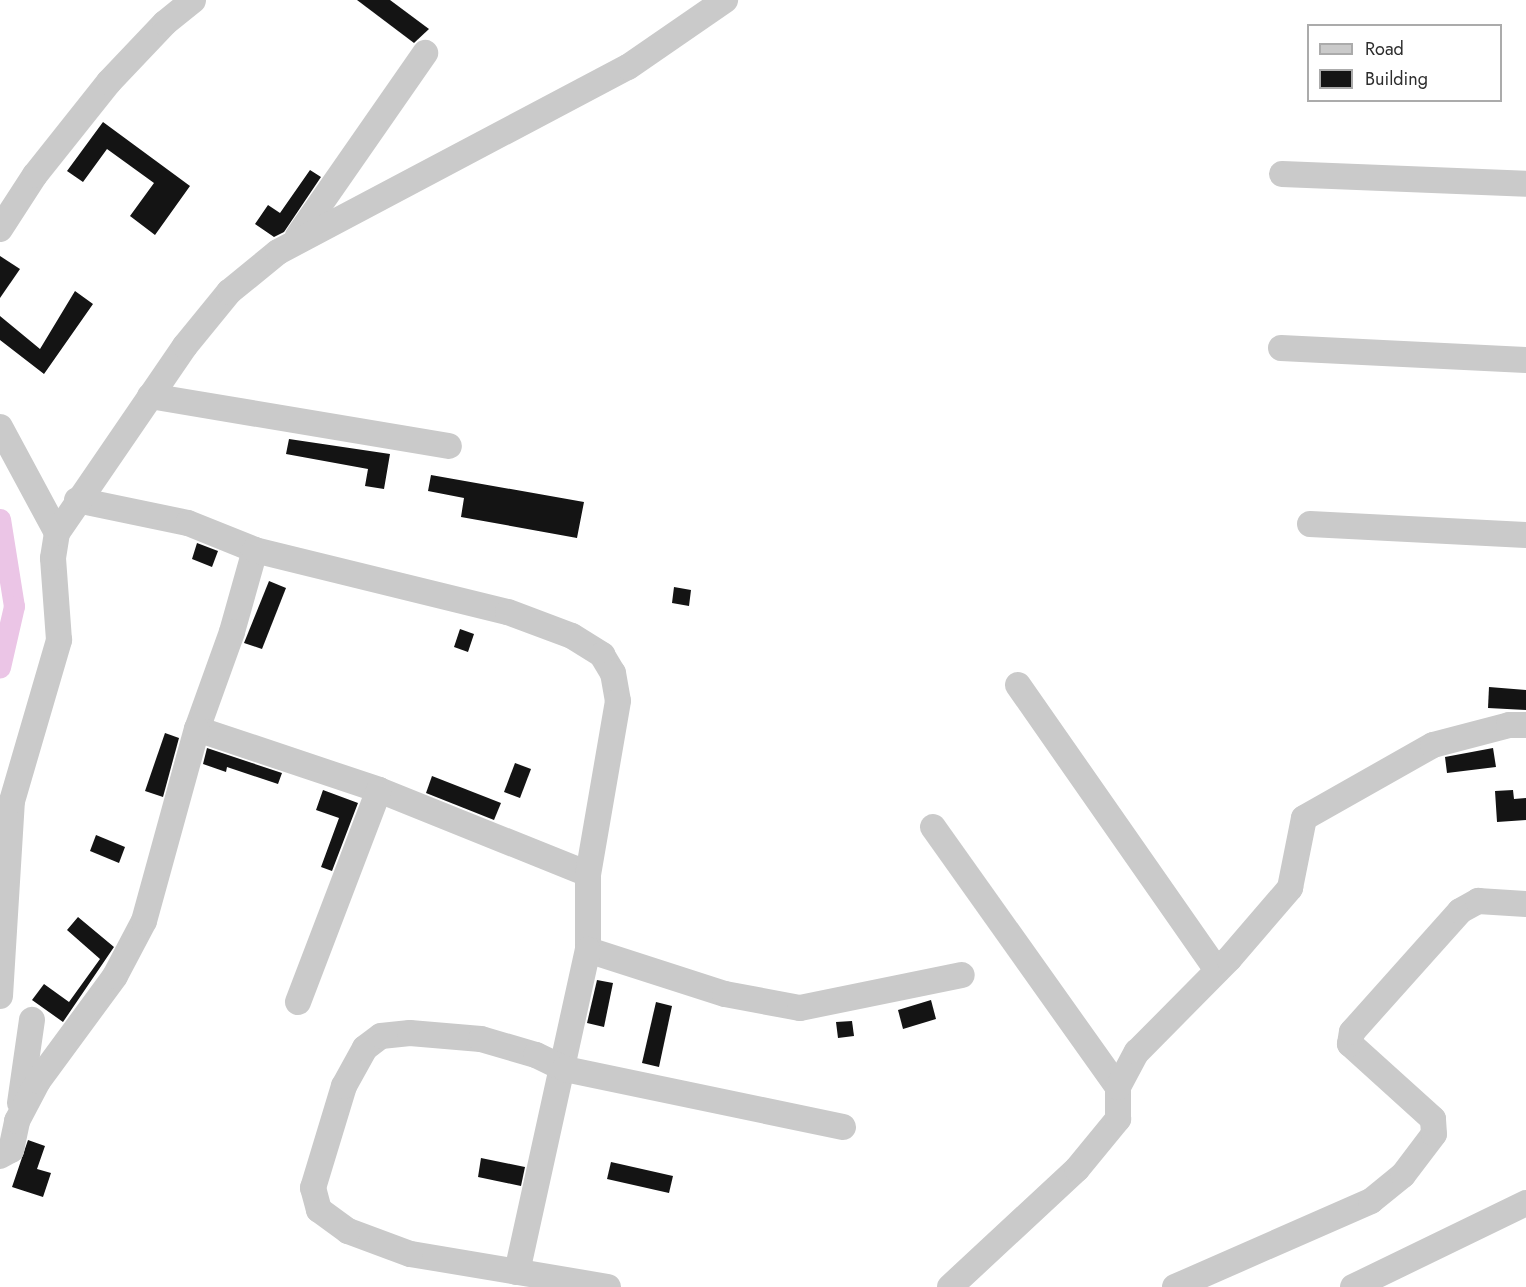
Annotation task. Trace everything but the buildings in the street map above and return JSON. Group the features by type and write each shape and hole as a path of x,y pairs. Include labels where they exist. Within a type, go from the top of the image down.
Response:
{"street":[{"path":"0,229 35,175 109,82 165,23 193,0"},
{"path":"0,996 12,801 59,640 53,558 57,532 150,396 229,292 293,243 628,67 725,0"},
{"path":"293,243 425,53"},
{"path":"1282,174 1526,184"},
{"path":"1281,348 1526,360"},
{"path":"150,396 449,446"},
{"path":"0,427 57,532"},
{"path":"77,500 188,523 255,550 508,612 572,636 602,655 614,673 618,701 588,874 588,951 565,1069 517,1272"},
{"path":"1310,524 1526,535"},
{"path":"17,1121 38,1082 127,957 144,921 197,729 232,632 255,550"},
{"path":"1018,685 1217,970"},
{"path":"950,1287 1077,1169 1118,1119 1118,1087 1137,1052 1217,970 1290,888 1304,818 1433,745 1509,725 1526,726"},
{"path":"197,729 379,790 588,874"},
{"path":"298,1002 379,790"},
{"path":"933,826 1118,1087"},
{"path":"1175,1287 1371,1201 1403,1175 1434,1134 1433,1119 1350,1044 1352,1032 1460,911 1478,901 1526,904"},
{"path":"588,951 725,994 800,1008 962,975"},
{"path":"0,1156 11,1150 32,1020"},
{"path":"608,1287 410,1254 348,1231 319,1210 313,1188 344,1086 365,1048 381,1036 410,1033 481,1039 536,1054 565,1069 843,1127"},
{"path":"1353,1287 1526,1203"}],"waterway":[{"path":"0,519 14,606 0,667"}]}
